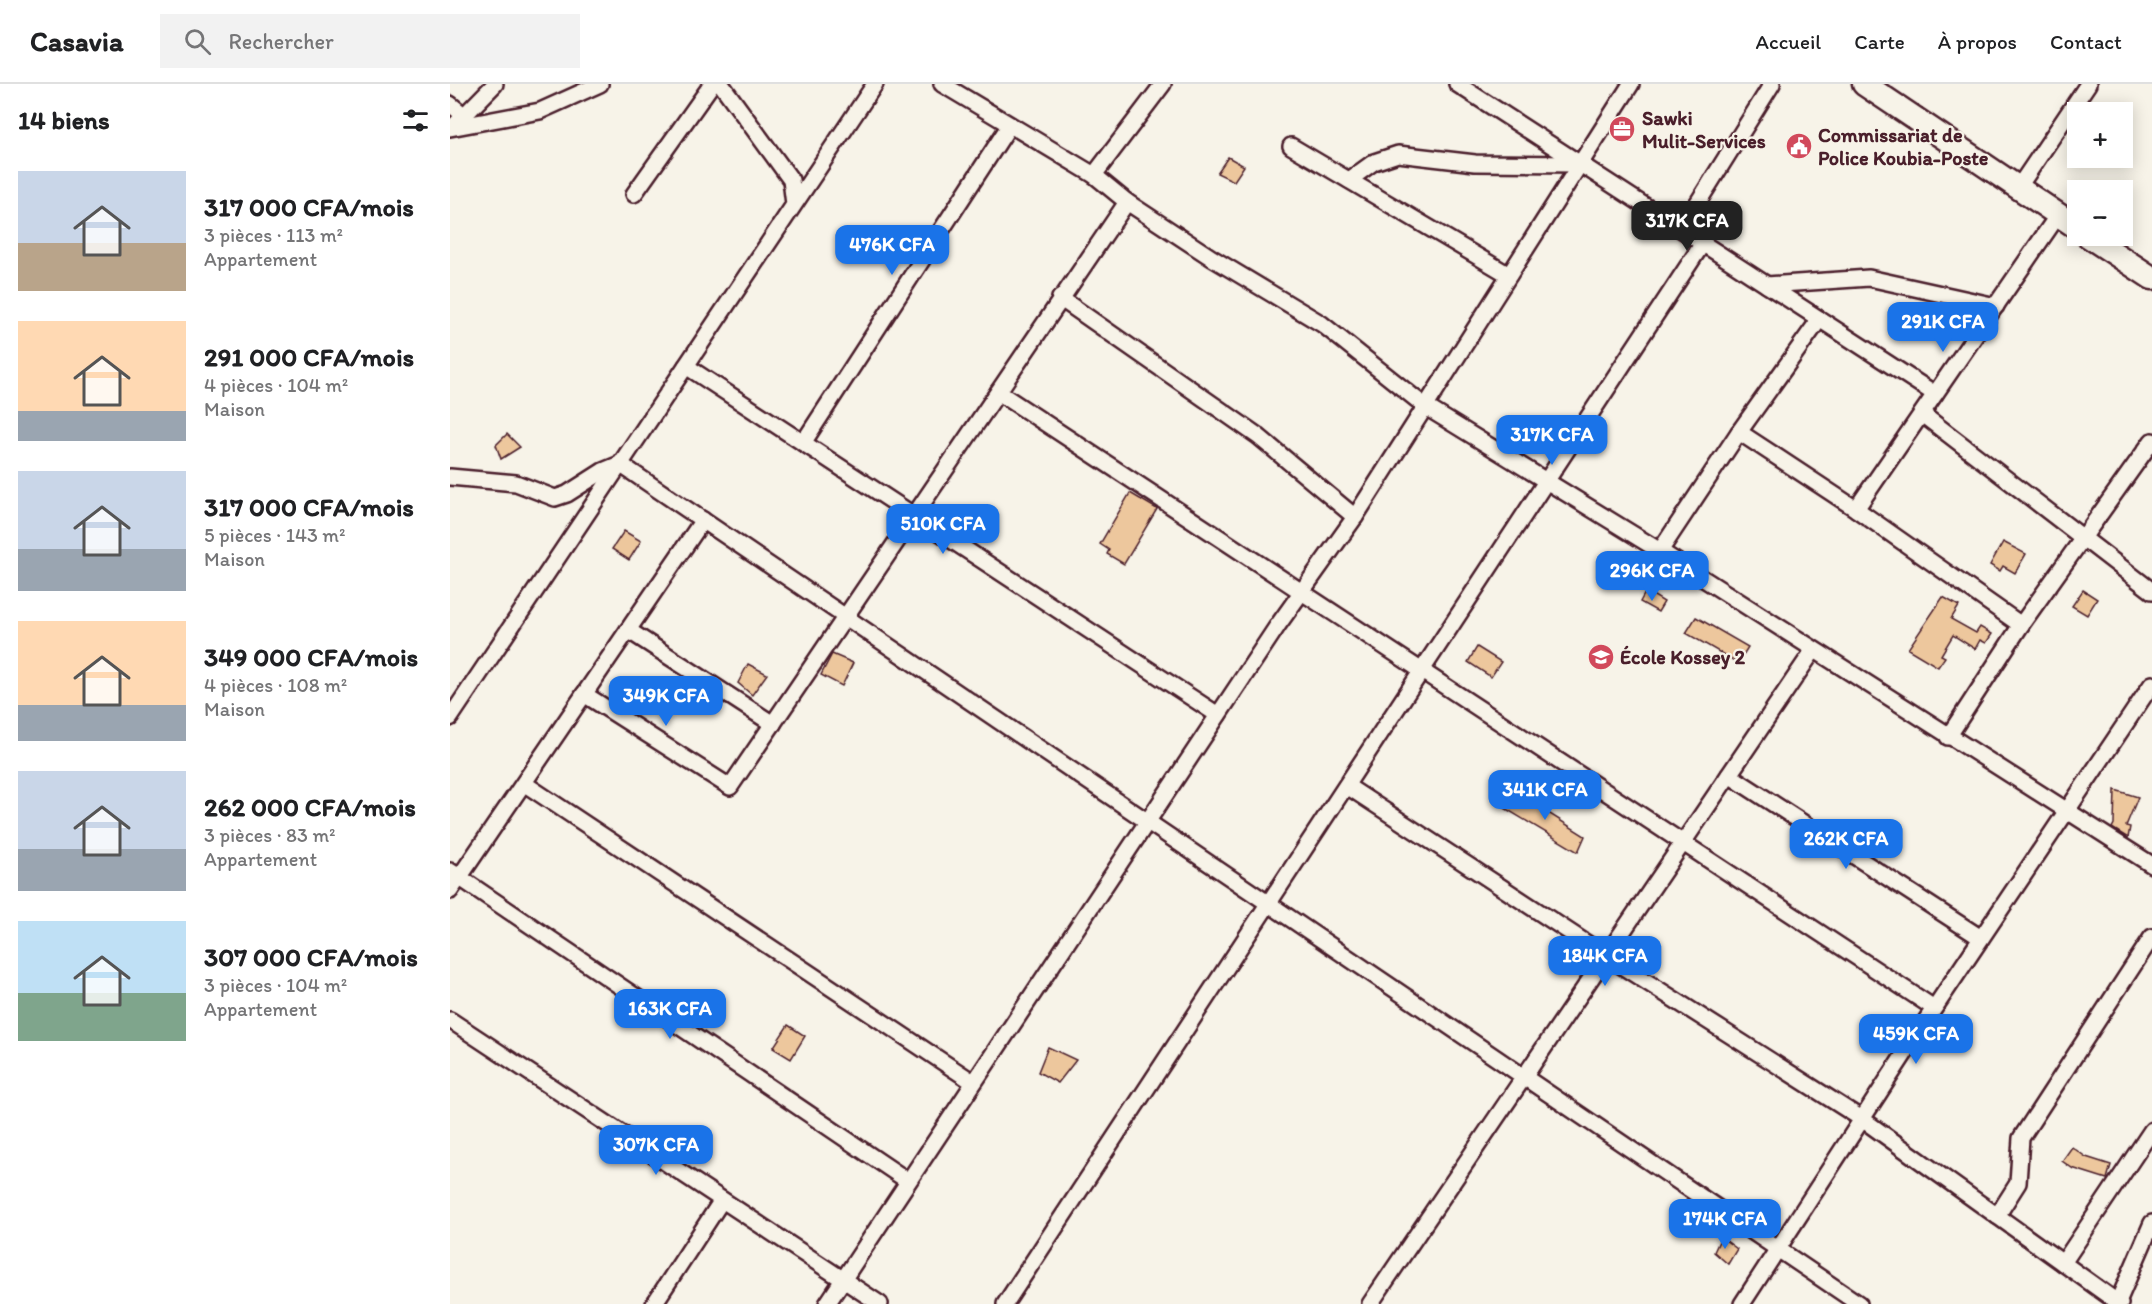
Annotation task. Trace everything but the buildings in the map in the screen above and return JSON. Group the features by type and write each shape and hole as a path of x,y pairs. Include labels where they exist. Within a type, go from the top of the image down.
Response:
{"main road":[{"path":"1864,84 2067,221"},
{"path":"2103,246 2152,278"}],"street":[{"path":"455,125 495,84"},
{"path":"455,125 540,111 600,84"},
{"path":"634,194 712,84"},
{"path":"721,84 791,180 794,204"},
{"path":"450,718 875,84"},
{"path":"942,84 1094,175 1127,202 1212,258 1323,324 1426,407 1546,483 1660,551 1813,651 2152,865"},
{"path":"1094,175 1163,84"},
{"path":"1457,84 1935,394"},
{"path":"827,1304 1301,591 1355,517 1631,84"},
{"path":"1682,228 1772,84"},
{"path":"2018,188 2088,84"},
{"path":"450,104 455,125"},
{"path":"803,443 1009,126"},
{"path":"1291,146 1509,275"},
{"path":"1349,180 1374,162 1398,154 1475,163 1580,164"},
{"path":"584,694 730,787 1127,202"},
{"path":"1856,509 2058,215"},
{"path":"1005,1304 1703,243"},
{"path":"1767,285 1869,278 1996,306"},
{"path":"1060,298 1258,436 1355,517"},
{"path":"1660,551 1738,432 1819,320"},
{"path":"686,366 1218,715"},
{"path":"998,392 1934,1008"},
{"path":"1922,414 2152,591"},
{"path":"1738,432 1856,509 2021,625"},
{"path":"1948,737 2021,625 2152,441"},
{"path":"450,477 508,481 555,498 567,494 603,471 620,464"},
{"path":"620,464 1776,1250 1859,1304"},
{"path":"450,891 455,874 525,784 703,520"},
{"path":"628,630 773,724"},
{"path":"1370,1304 1813,651"},
{"path":"1742,1304 1934,1008 2066,810 2151,689"},
{"path":"1729,775 1981,938"},
{"path":"525,784 973,1082"},
{"path":"1347,786 1606,956 1862,1119 2118,1304 2152,1223"},
{"path":"455,874 908,1181"},
{"path":"1997,1216 2018,1183 2021,1138 2152,937"},
{"path":"450,1020 880,1304"},
{"path":"2063,1263 2152,1130"},
{"path":"654,1304 722,1200"}],"place":[{"name":"Sawki Mulit-Services","path":"1622,129"},
{"name":"Commissariat de Police Koubia-Poste","path":"1799,146"},
{"name":"École Kossey 2","path":"1601,657"}]}
